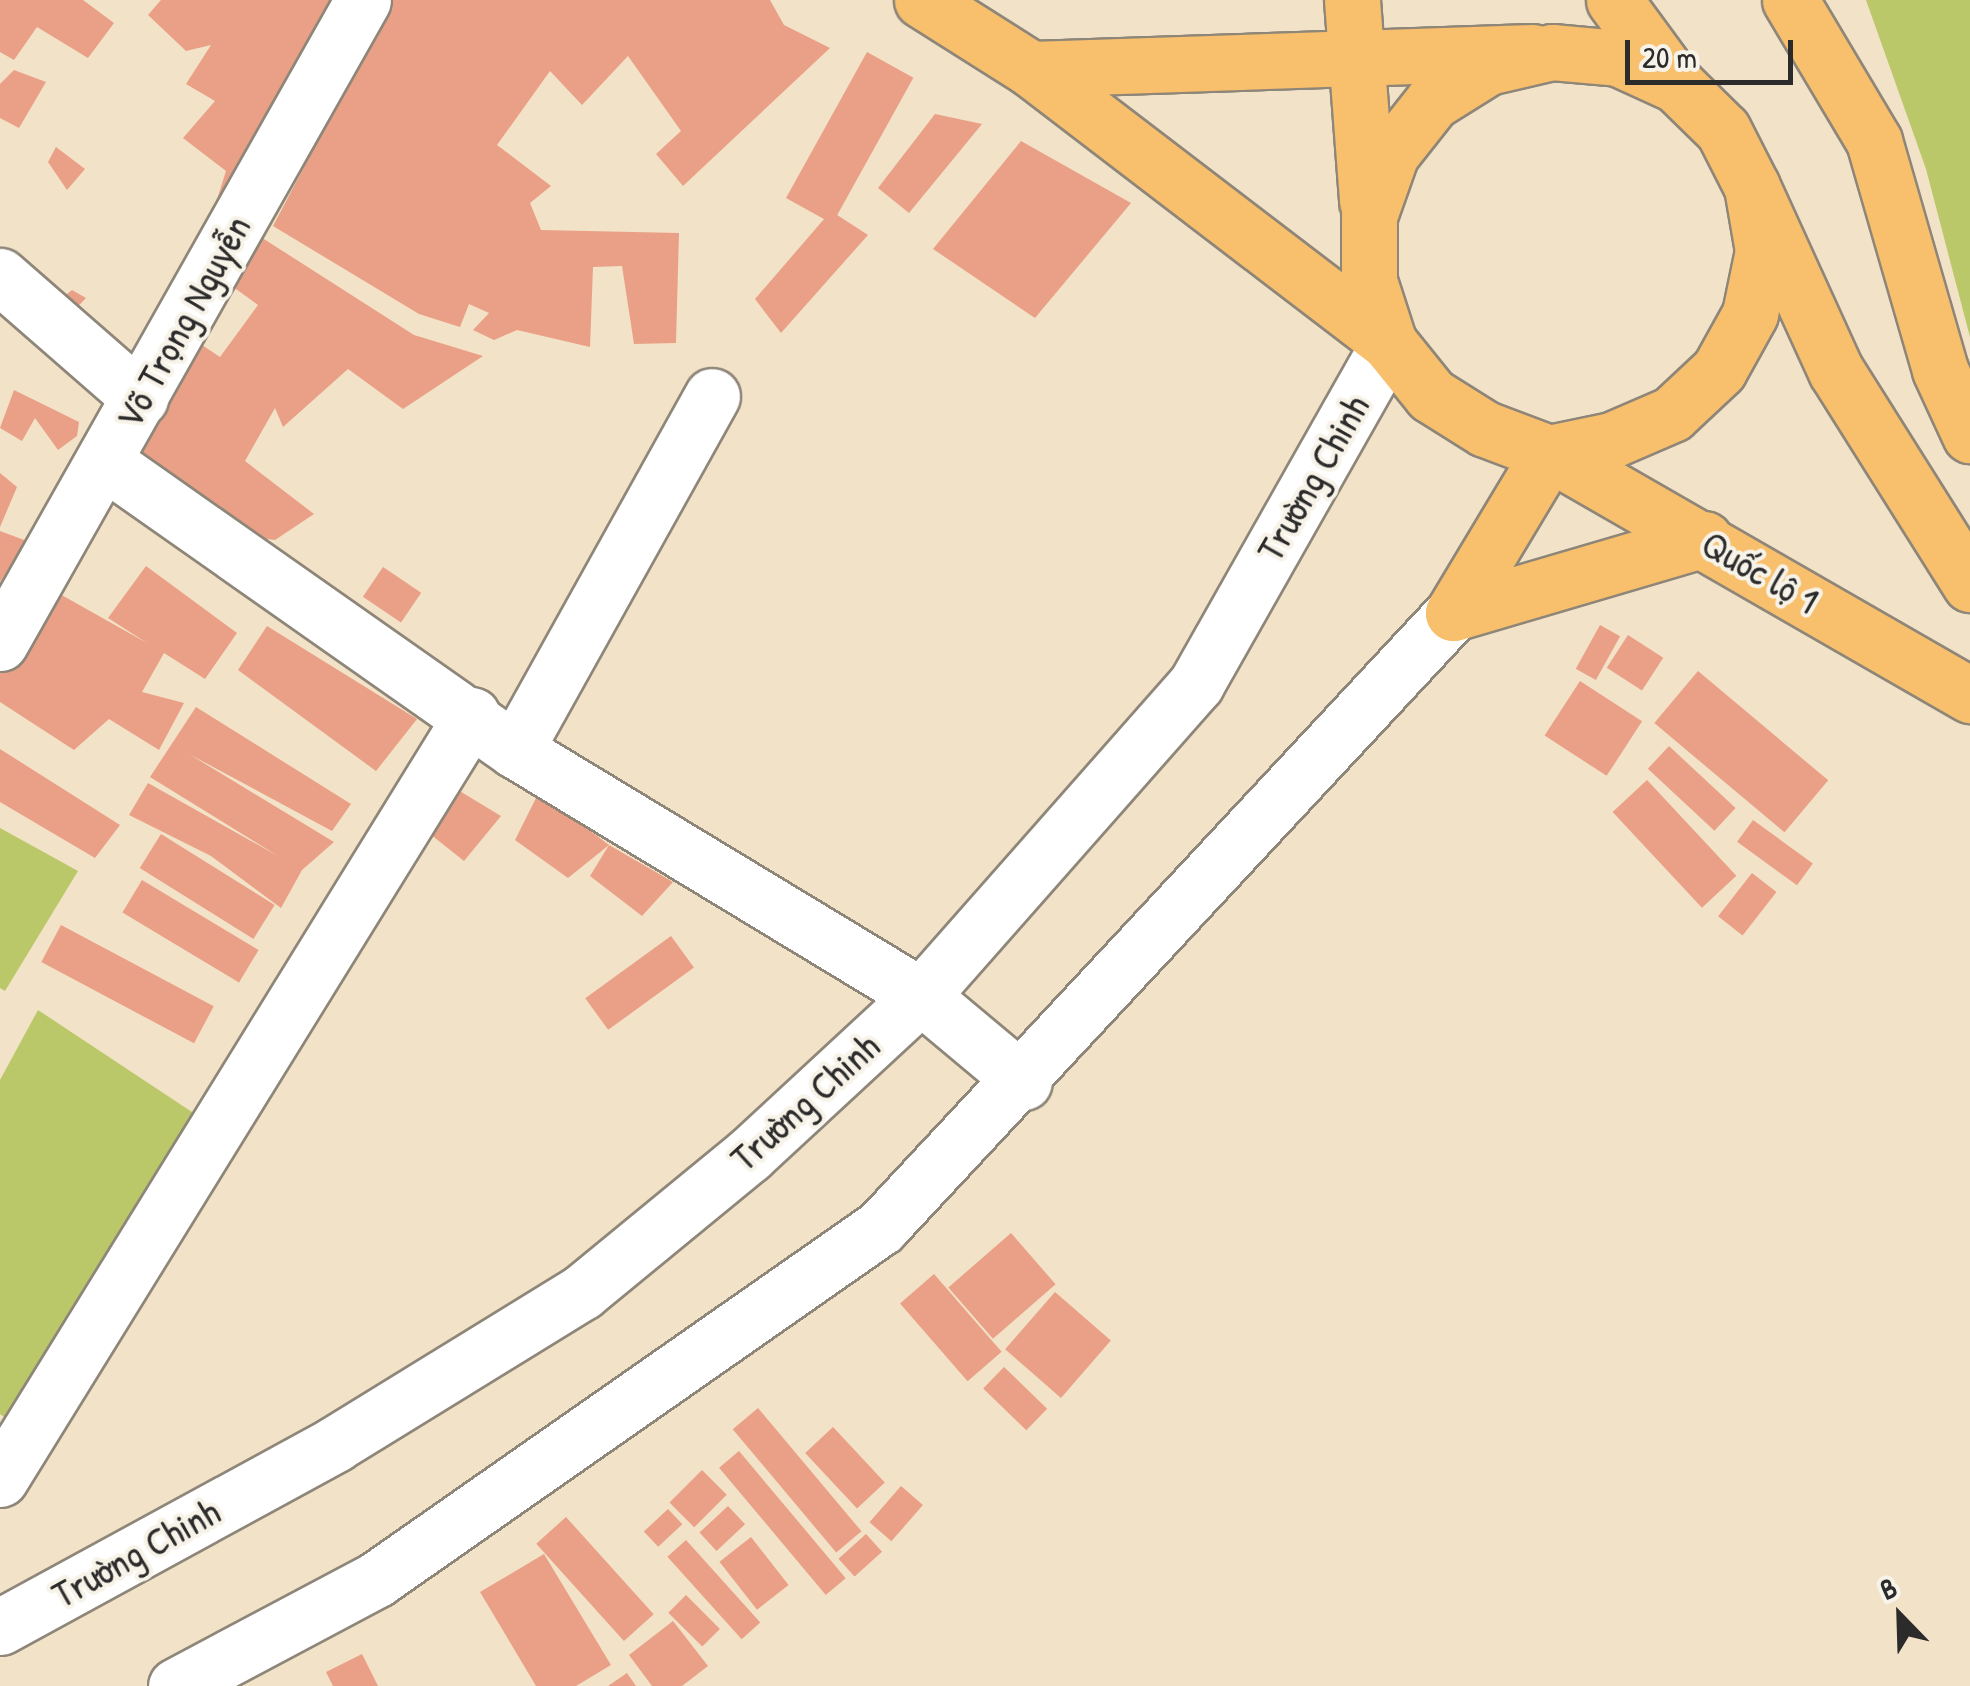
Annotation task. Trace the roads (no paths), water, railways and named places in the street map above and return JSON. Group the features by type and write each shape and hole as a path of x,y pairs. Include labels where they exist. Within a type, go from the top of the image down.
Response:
{"main road":[{"path":"922,0 1031,69 1389,344"},
{"path":"1352,0 1369,282 1389,344"},
{"path":"1614,0 1676,85 1723,130 1836,371 1970,584"},
{"path":"1790,0 1874,141 1940,370 1970,435"},
{"path":"1031,69 1356,54 1552,52 1618,58 1676,85"},
{"path":"1368,216 1391,154 1432,102 1488,67 1552,52"},
{"path":"1452,613 1549,453 1672,414 1719,370 1750,314 1763,251 1752,187"},
{"name":"Quốc lộ 1","path":"1389,344 1431,395 1485,430 1549,453 1704,538 1970,695"},
{"path":"1452,613 1704,538"}],"street":[{"name":"Võ Trọng Nguyễn","path":"0,643 363,0"},
{"path":"0,276 140,398"},
{"name":"Trường Chinh","path":"0,1627 335,1444 582,1292 921,996 1196,684 1389,344"},
{"path":"516,750 712,396"},
{"path":"105,462 472,715 516,750 921,996 1024,1082"},
{"path":"176,1686 377,1579 630,1407 881,1227 1024,1082 1452,613"},
{"path":"0,1480 472,715"}]}
